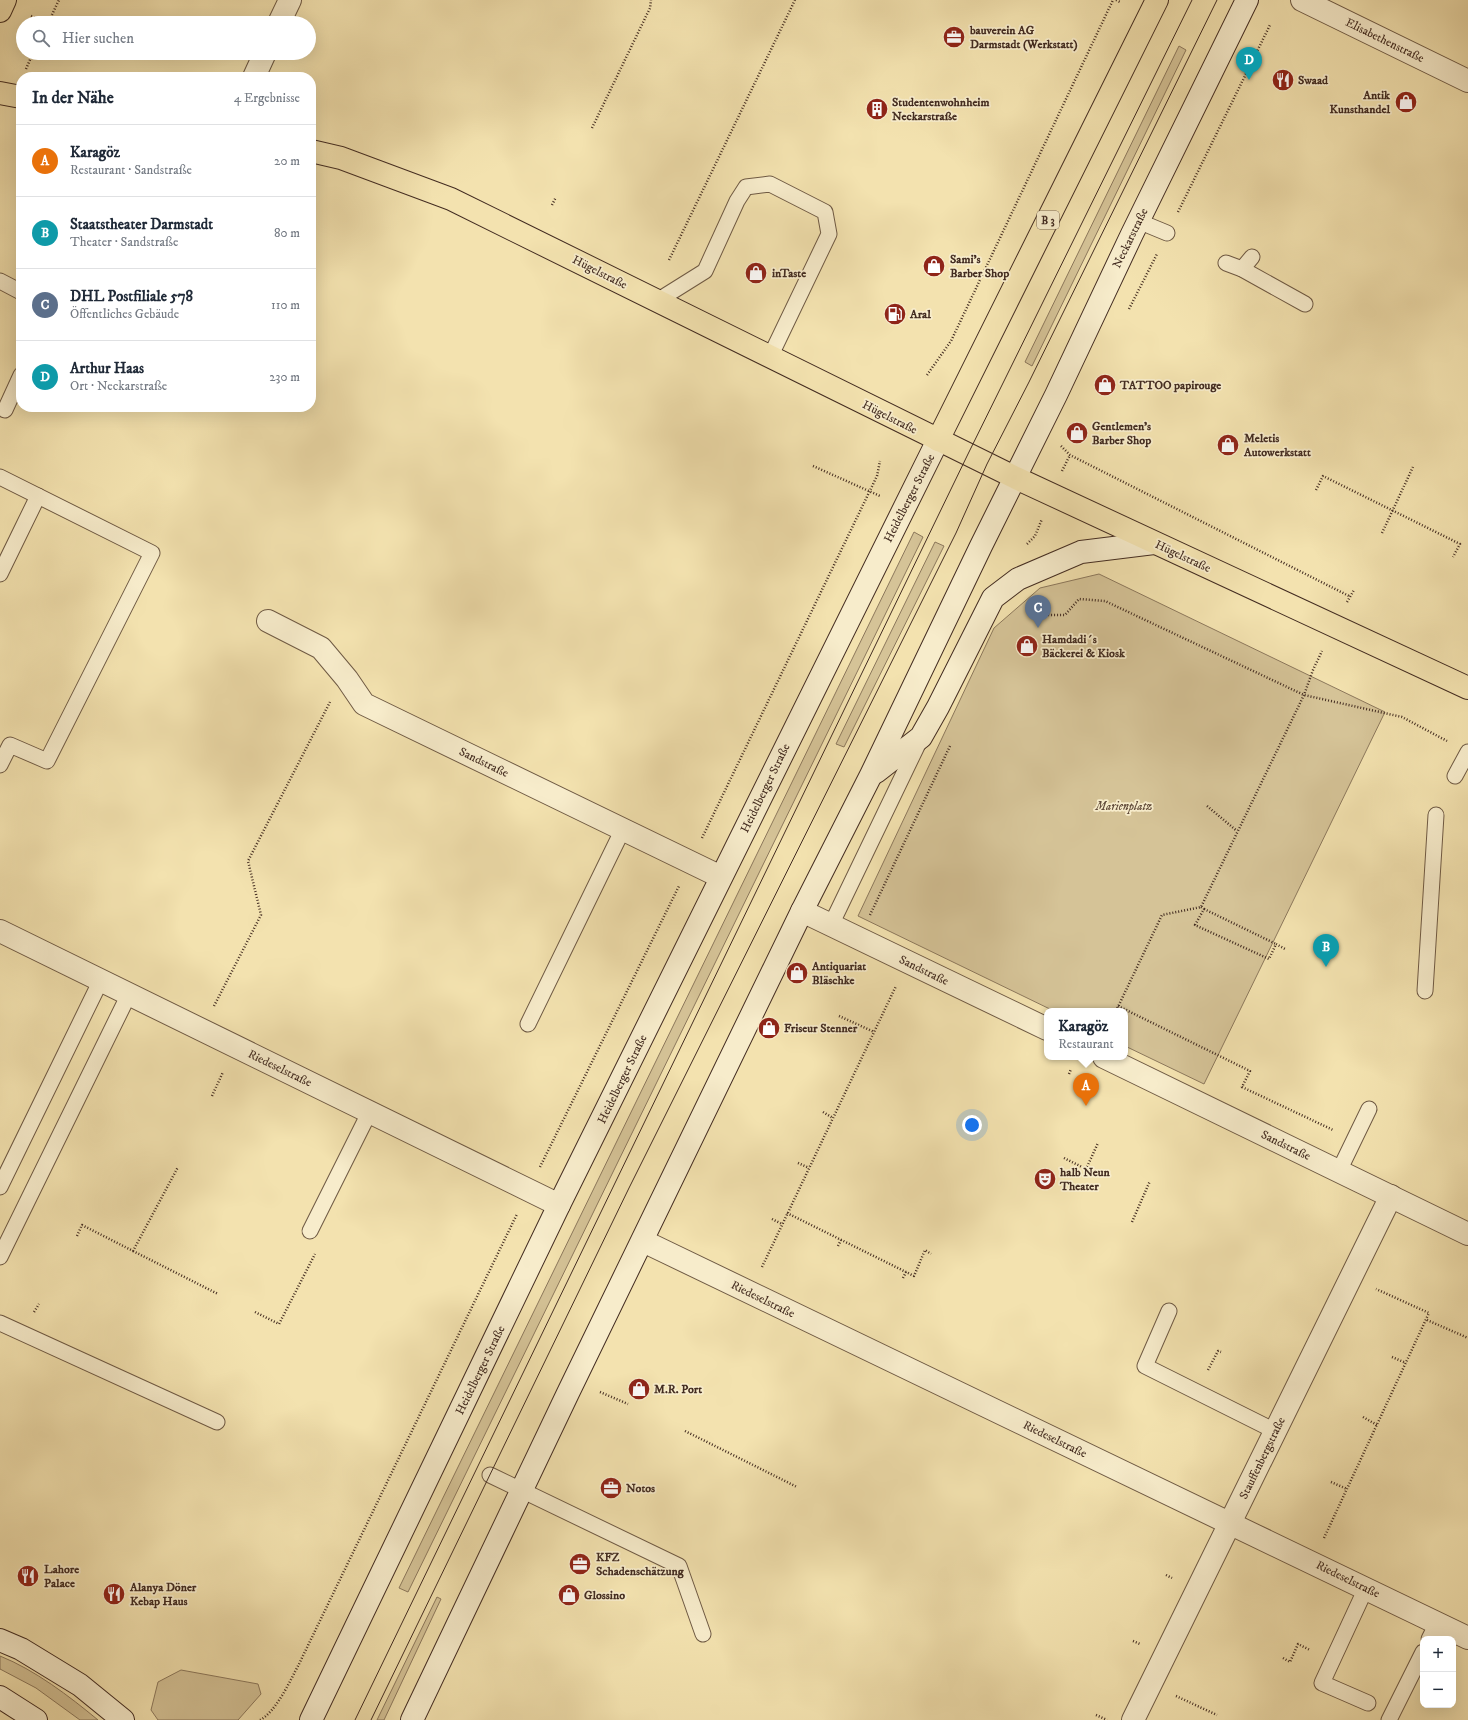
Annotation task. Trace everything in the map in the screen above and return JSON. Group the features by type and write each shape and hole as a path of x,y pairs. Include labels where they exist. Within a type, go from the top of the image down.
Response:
{"main road":[{"path":"0,11 6,0"},
{"path":"282,16 290,0"},
{"name":"B 3","path":"938,440 1157,0"},
{"name":"Neckarstraße","path":"1016,478 1138,221 1247,0"},
{"name":"Elisabethenstraße","path":"1302,0 1468,81"},
{"path":"256,72 262,60"},
{"path":"0,93 16,96"},
{"name":"Hügelstraße","path":"316,152 341,158 451,199 1016,478 1468,688"},
{"name":"Heidelberger Straße","path":"311,1719 559,1205 938,440"},
{"path":"412,1720 802,910 872,775 981,546 1016,478"},
{"path":"872,775 921,737 938,707 993,598 1018,579 1081,552 1154,543"},
{"name":"Sandstraße","path":"268,621 321,648 347,679 364,704 721,877"},
{"name":"Sandstraße","path":"802,910 1044,1028"},
{"name":"Riedeselstraße","path":"0,931 370,1111 559,1205"},
{"name":"Sandstraße","path":"1110,1060 1468,1234"},
{"name":"Stauffenbergstraße","path":"1133,1720 1391,1196"},
{"name":"Riedeselstraße","path":"643,1241 1366,1588 1433,1631 1468,1638"},
{"path":"0,1640 21,1649 80,1685 123,1720"},
{"path":"0,1697 36,1720"}],"lane":[{"path":"657,301 705,271 738,201 746,188 770,184 825,212 829,234 770,357"},
{"path":"1138,221 1167,233"},
{"path":"1242,269 1252,257"},
{"path":"1226,263 1242,269 1305,304"},
{"path":"0,281 16,289"},
{"path":"5,410 16,386"},
{"path":"0,477 152,553 47,761 5,743 0,765"},
{"path":"0,574 38,496"},
{"path":"831,925 921,737"},
{"path":"1456,776 1468,752"},
{"path":"1425,991 1436,815"},
{"path":"528,1024 623,829"},
{"path":"0,1187 101,980"},
{"path":"0,1257 129,994"},
{"path":"1339,1170 1369,1109"},
{"path":"310,1231 370,1111"},
{"path":"1169,1311 1145,1366 1275,1431"},
{"path":"0,1323 217,1422"},
{"path":"490,1475 679,1566 703,1634"},
{"path":"1366,1588 1322,1683 1368,1703"},
{"path":"1390,1720 1420,1658"}],"path":[{"path":"51,16 59,0"},
{"path":"592,128 650,8 651,0"},
{"path":"669,260 795,0"},
{"path":"927,374 951,341 1113,0"},
{"path":"1116,0 1120,2"},
{"path":"1129,310 1270,25"},
{"path":"25,71 30,60"},
{"path":"552,205 556,197"},
{"path":"1061,446 1070,455 1349,596"},
{"path":"1067,459 1070,455"},
{"path":"260,1720 264,1718 276,1704 299,1664 870,491 877,476 880,461"},
{"path":"812,466 884,498"},
{"path":"1382,533 1413,467"},
{"path":"1316,490 1323,476 1394,510 1460,544 1453,557"},
{"path":"1347,602 1349,596 1354,590"},
{"path":"1024,610 1028,605 1049,615 1065,614 1079,599 1105,601 1304,695 1402,717 1448,741"},
{"path":"1276,944 1269,959 1195,924 1237,831 1304,695 1313,670"},
{"path":"201,1030 261,915 248,861 326,708 347,679"},
{"path":"859,938 953,739"},
{"path":"1207,806 1237,831"},
{"path":"1122,1008 1118,1006 1162,915 1203,908 1285,949"},
{"path":"760,1271 897,984"},
{"path":"1128,1011 1250,1071 1242,1087 1354,1140"},
{"path":"839,1016 874,1032"},
{"path":"1069,1074 1071,1069"},
{"path":"823,1112 833,1118"},
{"path":"1064,1158 1086,1169 1098,1144"},
{"path":"798,1163 809,1168"},
{"path":"133,1251 178,1167"},
{"path":"1132,1222 1150,1181"},
{"path":"787,1214 914,1276 925,1250 931,1254"},
{"path":"772,1219 782,1224"},
{"path":"77,1236 82,1225 218,1294"},
{"path":"838,1246 841,1240"},
{"path":"903,1278 906,1272"},
{"path":"1323,1541 1429,1313 1372,1287"},
{"path":"1427,1320 1468,1338"},
{"path":"1392,1357 1406,1363"},
{"path":"596,1390 628,1404"},
{"path":"1363,1417 1377,1425"},
{"path":"685,1431 797,1487"},
{"path":"1331,1482 1347,1489"},
{"path":"1283,1658 1290,1662 1298,1644 1333,1660"},
{"path":"1173,1694 1217,1715"},
{"path":"1096,1715 1107,1720"}],"green space":[{"path":"1179,46 1186,50 1032,366 1025,362"},
{"path":"914,532 923,537 408,1592 399,1588"},
{"path":"935,542 944,546 844,747 836,744"},
{"name":"Marienplatz","path":"1099,574 1385,712 1204,1084 1128,1047 1128,1008 1048,1008 858,916 994,628 1040,588"},
{"path":"437,1597 441,1599 384,1720 377,1720"},
{"path":"0,1656 39,1676 98,1720 80,1720 36,1688 0,1669"},
{"path":"181,1670 258,1684 261,1694 238,1720 158,1720 151,1710 158,1682"}],"tram line":[{"path":"355,1720 968,454 1192,0"},
{"path":"371,1720 629,1188 956,533 987,464 1029,382 1217,0"}],"place":[{"name":"bauverein AG Darmstadt (Werkstatt)","path":"954,37"},
{"name":"Arthur Haas","path":"1249,80"},
{"name":"Swaad","path":"1283,80"},
{"name":"Antik Kunsthandel","path":"1406,102"},
{"name":"Studentenwohnheim Neckarstraße","path":"877,109"},
{"name":"Sami's Barber Shop","path":"934,266"},
{"name":"inTaste","path":"756,273"},
{"name":"Aral","path":"895,314"},
{"name":"TATTOO papirouge","path":"1105,385"},
{"name":"Gentlemen's Barber Shop","path":"1077,433"},
{"name":"Meletis Autowerkstatt","path":"1228,445"},
{"name":"DHL Postfiliale 578","path":"1038,628"},
{"name":"Hamdadi´s Bäckerei & Kiosk","path":"1027,646"},
{"name":"Staatstheater Darmstadt","path":"1326,967"},
{"name":"Antiquariat Bläschke","path":"797,973"},
{"name":"Friseur Stenner","path":"769,1028"},
{"name":"Karagöz","path":"1086,1106"},
{"name":"halb Neun Theater","path":"1045,1179"},
{"name":"M.R. Port","path":"639,1389"},
{"name":"Notos","path":"611,1488"},
{"name":"KFZ Schadenschätzung","path":"580,1564"},
{"name":"Lahore Palace","path":"28,1576"},
{"name":"Alanya Döner Kebap Haus","path":"114,1594"},
{"name":"Glossino","path":"569,1595"}]}
